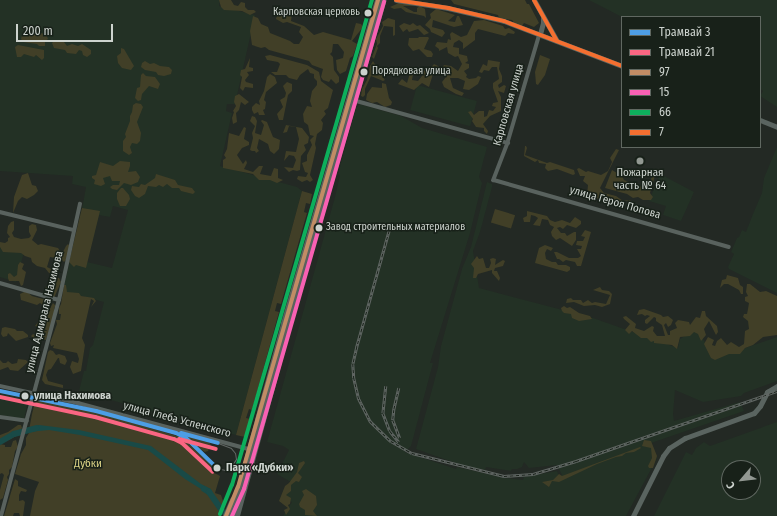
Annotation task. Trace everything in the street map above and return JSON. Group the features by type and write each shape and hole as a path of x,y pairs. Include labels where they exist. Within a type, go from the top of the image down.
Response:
{"main road":[{"path":"238,516 252,450 348,99 378,0"},
{"path":"226,516 252,450 384,0"},
{"path":"232,516 238,487"}],"street":[{"path":"396,0 483,16 540,34 621,66"},
{"path":"534,0 557,41"},
{"path":"540,34 544,23 543,16"},
{"name":"Карповская улица","path":"494,180 508,143 540,34"},
{"path":"348,99 508,143"},
{"path":"761,120 777,127"},
{"name":"улица Героя Попова","path":"494,180 729,247"},
{"name":"улица Адмирала Нахимова","path":"2,516 58,300 80,204"},
{"path":"0,212 74,230"},
{"path":"0,283 58,300"},
{"name":"улица Глеба Успенского","path":"0,386 86,405 252,450"},
{"path":"633,516 663,456 669,448 685,438 754,413 760,406 767,392 777,386"},
{"path":"0,417 26,423"}],"shaded area":[{"path":"0,0 220,0 219,6 255,15 235,104 227,104 226,111 232,113 220,166 297,187 302,191 236,435 79,391 84,371 86,371 90,348 93,345 104,302 63,291 86,187 72,184 73,176 0,171","holes":["113,206 128,210 112,268 87,262 99,215 110,217"]},
{"path":"589,0 777,0 777,107 761,97 763,91 761,90 761,16 621,16"},
{"path":"417,85 477,101 470,126 410,110"},
{"path":"359,104 401,116 422,128 487,147 479,177 482,183 470,233 430,363 433,363 411,446 405,452 456,469 457,467 505,478 523,480 524,477 557,471 559,476 562,475 557,465 529,468 524,462 522,467 512,469 511,471 486,467 485,470 467,467 416,449 438,367 441,346 462,269 471,247 487,182 492,184 492,187 480,232 473,251 479,288 593,318 678,348 680,339 693,331 700,334 711,353 731,353 777,337 777,381 744,393 741,396 703,402 675,390 673,414 674,421 740,402 744,411 651,443 657,458 626,516 283,516 292,502 283,498 291,482 277,474 289,450 283,446 267,442 335,197 340,175 338,174 356,108"},
{"path":"777,147 777,293 729,269 728,267 734,254 731,252 737,238 742,230 746,232 762,193 764,178"},
{"path":"660,174 694,192 681,221 663,215 666,206 649,201"},
{"path":"0,246 24,252 16,282 0,277"},
{"path":"0,391 29,397 24,419 0,415"},
{"path":"777,422 777,516 654,516 686,452 692,455 696,448 704,442 710,446"}],"green space":[{"path":"219,0 231,0 234,5 238,6 241,2 245,3 245,7 248,10 254,10 256,12 250,15 242,11 224,10 221,7"},
{"path":"451,0 525,0 527,4 529,4 539,23 534,27 524,23 522,26 515,24 512,20 499,18 498,15 454,4"},
{"path":"399,3 415,6 403,6 414,12 417,12 417,8 420,6 425,9 426,18 424,16 406,12 401,8 394,9 390,7"},
{"path":"282,9 292,13 291,21 304,26 314,35 323,32 351,40 356,23 361,24 363,27 352,41 357,44 353,56 350,58 346,71 340,74 337,70 336,60 343,58 344,52 338,44 333,44 332,52 330,54 333,57 334,70 339,77 339,82 336,84 331,79 329,82 323,80 321,77 323,69 312,65 309,61 269,50 265,47 261,48 252,45 250,31 253,16 258,18 261,24 268,27 270,33 294,44 299,44 303,37 299,32 301,27 287,22 283,23 276,19 278,13"},
{"path":"436,9 455,15 448,21 455,22 457,16 459,16 463,25 454,27 433,20 432,27 443,30 445,33 442,37 431,32 425,25 431,18 430,14"},
{"path":"388,18 395,20 395,35 393,36 393,27 384,26 374,59 372,57 377,44 376,39 383,26 382,22"},
{"path":"484,20 503,26 505,29 509,28 515,32 514,34 508,33 505,36 478,29 475,33 475,40 463,49 463,43 459,40 454,43 453,47 459,48 459,54 467,56 468,61 465,63 469,64 469,68 464,71 467,75 466,77 469,79 476,78 478,76 481,77 478,84 469,90 463,89 465,81 458,78 450,78 453,88 464,93 462,96 456,94 444,87 442,82 446,77 442,70 437,70 435,68 429,70 434,64 442,68 444,65 451,66 458,71 462,64 458,56 455,57 448,53 447,47 439,51 439,49 435,46 437,42 447,43 448,39 451,40 450,34 452,32 461,37 467,35 474,21"},
{"path":"404,23 410,25 413,23 417,26 420,25 429,33 424,35 418,29 409,32 407,29 403,32 399,26"},
{"path":"28,31 36,35 40,33 46,34 48,39 45,41 45,46 23,42 21,39 22,35"},
{"path":"409,38 429,38 424,49 431,51 433,54 432,57 427,57 419,49 413,51 408,45"},
{"path":"54,41 64,42 67,46 72,44 78,46 82,44 91,50 91,54 87,57 83,55 82,51 79,50 76,54 67,53 65,50 54,48 52,43"},
{"path":"18,45 44,50 44,58 42,60 36,55 34,57 24,54 21,57 17,57 15,47"},
{"path":"121,48 124,49 134,66 131,70 122,68 118,63 117,56 121,53"},
{"path":"270,55 307,65 319,72 321,81 333,90 328,108 324,111 326,114 321,120 323,123 322,130 317,134 315,144 316,148 310,175 313,180 310,182 307,180 302,182 297,179 298,176 306,177 308,173 305,172 302,163 307,161 307,155 312,145 310,140 314,136 310,135 308,125 304,122 303,114 307,106 312,107 310,101 312,91 317,85 317,81 314,78 314,74 310,73 308,69 300,75 297,80 289,78 286,75 275,75 271,72 277,72 280,64 278,62 267,60 265,56"},
{"path":"540,55 550,59 545,75 538,85 536,84 535,72"},
{"path":"250,58 249,67 253,68 253,71 247,72 249,75 245,80 246,82 253,84 253,88 245,87 243,91 240,88 242,77 240,75 241,70 245,69"},
{"path":"488,60 500,62 499,69 502,76 502,82 498,85 499,88 504,85 506,86 504,93 498,91 501,97 501,111 490,116 483,124 488,131 487,134 484,131 484,128 476,127 468,112 471,111 474,115 479,111 484,111 484,117 487,116 489,110 493,111 496,107 492,106 493,103 498,102 493,88 493,83 499,79 497,67 492,67 489,71 484,70 482,73 479,72 483,64 487,66"},
{"path":"145,61 150,64 154,63 160,66 169,67 172,70 171,74 164,76 158,75 156,72 145,70 141,67 142,63"},
{"path":"373,61 380,69 392,68 395,72 384,70 382,76 385,80 383,81 371,76 363,97 361,96 362,89 367,80 370,66"},
{"path":"424,70 433,74 429,87 422,83 414,90 398,84 402,79 407,83 410,73 413,74 412,80 418,81"},
{"path":"143,73 146,76 155,77 160,84 158,89 149,86 142,94 141,100 138,101 135,98 137,88 140,87 141,75"},
{"path":"270,74 275,77 277,83 266,92 264,100 266,102 265,109 263,110 265,115 259,115 258,112 254,114 252,107 256,103 260,105 259,101 264,91 267,77"},
{"path":"287,82 292,84 292,91 288,95 283,120 279,120 277,114 283,107 280,100 285,97 286,93 283,86"},
{"path":"382,83 386,84 389,98 392,102 391,105 385,107 377,102 372,103 366,100 367,94 372,87 382,88"},
{"path":"239,94 249,102 245,105 241,102 239,110 236,113 237,122 233,124 233,111 236,106 234,102 235,96"},
{"path":"136,103 141,104 143,107 137,122 141,133 140,141 137,144 132,143 130,147 132,153 129,155 123,151 123,141 126,137 125,134 130,121 133,105"},
{"path":"252,116 255,117 257,121 255,133 261,135 264,125 261,121 262,120 267,122 273,137 280,140 279,149 274,154 270,151 268,144 259,139 257,148 259,151 256,153 255,151 250,150 253,138 252,133 255,126 250,121"},
{"path":"286,125 302,128 309,137 308,143 304,145 306,150 301,156 300,170 297,171 293,170 289,172 284,167 293,168 296,160 294,156 289,155 284,161 286,151 296,152 299,139 296,127 289,126 287,132 283,133"},
{"path":"244,127 246,128 244,139 249,142 249,145 242,148 237,155 243,164 246,160 247,163 244,169 253,172 259,166 263,166 260,174 271,176 274,168 278,169 278,178 283,180 277,183 270,180 259,180 253,174 223,168 223,160 226,158 224,155 227,149 229,133 239,136"},
{"path":"525,146 527,148 525,155 547,163 550,162 574,170 575,174 573,175 557,169 548,171 545,168 546,164 539,163 538,160 535,162 524,156"},
{"path":"616,149 619,150 600,188 604,193 616,196 623,201 630,200 631,202 626,201 620,205 610,204 608,197 604,195 600,199 596,198 590,201 587,195 588,185 583,181 585,176 580,176 577,169 579,168 586,172 588,171 601,175 608,171 612,162 610,158"},
{"path":"120,161 130,162 128,172 136,171 140,177 138,182 131,185 124,183 117,190 112,189 110,187 113,185 119,185 120,181 112,181 110,176 103,178 105,184 101,186 94,184 95,180 92,176 96,175 100,162 113,166"},
{"path":"655,169 659,170 658,173 656,172 650,193 653,197 651,200 643,200 638,197 633,198 627,194 605,188 612,170 622,176 624,180 647,189"},
{"path":"28,173 32,185 36,186 38,191 27,199 22,197 18,201 13,213 14,197 22,175"},
{"path":"156,174 175,180 178,185 192,188 195,192 193,194 181,191 179,188 172,188 167,184 163,187 159,185 156,187 148,186 145,194 139,198 135,196 131,190 132,186 139,187 141,184 145,185 155,178"},
{"path":"121,188 123,188 129,195 130,199 126,206 120,206 117,199 117,193"},
{"path":"302,191 312,194 310,204 306,203 304,212 307,213 281,304 277,303 275,311 279,312 252,410 249,409 246,418 250,419 245,437 236,435"},
{"path":"82,208 100,211 86,268 76,265 74,267 69,262"},
{"path":"495,209 515,215 511,229 491,222"},
{"path":"527,211 547,216 550,220 555,222 562,220 570,223 575,217 581,221 581,224 576,228 567,225 563,229 560,227 557,228 561,233 565,233 567,236 576,232 576,240 572,246 560,238 556,240 552,236 551,232 554,227 550,225 548,220 542,219 540,226 533,225 538,218 531,215 530,222 524,222 523,218 527,216"},
{"path":"14,221 14,230 12,233 14,237 21,239 29,238 31,236 29,226 32,224 36,225 37,230 32,240 38,245 41,244 58,248 62,254 68,244 70,246 64,262 61,259 50,257 47,267 53,270 56,275 49,273 45,268 37,266 32,262 31,258 21,253 3,252 0,247 0,242 5,243 8,241 8,238 10,237 7,233 8,226"},
{"path":"585,230 591,232 581,266 577,266 575,262 566,260 563,262 557,259 554,252 569,258 578,258 581,256 577,249 581,249 582,246 576,245 577,241 583,241 585,237 581,236"},
{"path":"545,245 553,248 551,251 547,249 545,253 546,259 556,262 558,265 566,265 570,267 570,270 567,272 535,263 539,248"},
{"path":"477,256 479,259 483,258 486,268 489,268 491,263 490,259 496,259 495,265 503,260 505,261 503,266 495,268 494,271 497,271 500,278 499,281 492,273 492,270 478,274 476,278 473,278 474,268 471,264"},
{"path":"20,262 24,264 22,269 26,272 23,285 21,286 19,281 9,281 8,278 8,274 10,273 14,277 17,275 18,265"},
{"path":"727,275 738,278 740,285 743,287 743,294 728,284 724,284 720,288 722,280 726,279"},
{"path":"55,278 59,278 61,282 54,298 48,296 45,288 49,285 49,280 53,281"},
{"path":"747,284 750,284 760,292 766,291 777,296 777,335 763,337 753,345 745,348 740,354 729,354 715,360 711,358 704,344 708,337 714,340 712,345 715,346 717,341 721,338 727,345 731,342 739,347 744,344 745,331 749,329 748,321 743,317 744,314 747,314 749,303 745,301 745,297 748,296 746,292"},
{"path":"64,285 66,285 67,292 79,293 81,296 94,298 96,301 91,307 94,301 91,299 82,338 85,345 81,371 73,374 70,367 72,361 78,363 79,359 77,353 53,348 54,345 51,346 50,343 57,324 56,320 60,320 61,314 59,314 59,308"},
{"path":"600,287 602,290 609,291 612,294 610,304 602,307 595,305 584,306 574,302 566,303 567,299 571,298 573,300 581,300 583,303 588,300 592,303 595,302 606,304 610,295 593,290"},
{"path":"26,291 32,296 43,299 46,297 50,301 50,304 44,306 40,303 37,305 21,300 20,294"},
{"path":"53,303 56,306 54,308 55,312 46,340 33,338 31,336 33,334 41,337 44,329 35,326 38,322 44,323 44,318 46,316 45,312 48,312"},
{"path":"564,306 567,308 570,307 579,313 590,316 592,319 579,321 572,318 571,314 564,313 562,311 561,308"},
{"path":"644,309 663,317 668,316 673,320 671,325 668,327 666,323 664,325 668,335 670,335 670,331 677,328 675,323 678,320 689,322 690,325 696,317 700,318 702,311 705,311 706,316 717,326 718,332 716,335 709,321 704,329 706,335 701,341 698,334 694,332 690,336 680,337 677,349 672,345 654,343 654,341 651,342 647,338 641,338 632,331 629,334 625,330 630,324 623,317 626,316 636,324 635,328 644,331 652,326 654,327 653,331 657,336 665,336 662,325 656,321 656,318 654,317 647,324 645,323 645,320 650,316 645,316 642,314 637,315 639,310"},
{"path":"5,327 15,329 17,331 23,331 28,335 28,337 16,341 8,333 7,336 3,337 1,334 2,328"},
{"path":"50,350 56,355 59,354 65,356 67,361 65,365 60,363 58,358 51,369 48,370 46,375 48,381 63,385 63,388 45,384 42,380 48,352"},
{"path":"18,359 26,360 28,362 18,371 10,370 8,367 0,370 0,360 3,363 8,361 12,364 17,363"},
{"name":"Дубки","path":"38,399 84,409 181,437 213,466 211,471 220,476 215,493 221,495 223,501 226,503 223,504 223,511 220,512 221,516 30,516 35,491 39,482 15,474 21,454 26,445 26,438 30,431 35,402"},
{"path":"18,425 21,425 22,428 18,435 9,440 0,440 0,435 8,432"},
{"path":"186,436 206,441 210,443 211,446 208,451 205,452 200,449 198,444 186,439"},
{"path":"16,440 18,447 15,451 12,467 9,470 3,498 0,500 0,490 4,475 2,473 0,474 0,444 5,445 5,447 11,447 13,441"},
{"path":"644,440 651,441 657,456 653,468 649,468 648,466 652,458 651,448 642,446"},
{"path":"640,447 641,448 634,452 626,453 622,456 597,464 559,482 552,481 549,487 542,482 553,480 559,474 562,476"},
{"path":"304,461 305,463 298,473 302,477 299,482 296,481 291,485 291,491 286,495 291,498 290,504 288,505 290,509 286,515 284,510 288,508 279,501 285,486 297,472 299,463"},
{"path":"15,479 18,481 18,486 27,490 26,492 21,491 19,495 19,501 23,500 25,502 23,516 20,516 19,513 14,513 13,516 4,516"},
{"path":"306,489 316,496 317,505 313,511 317,516 305,515 305,510 300,507 299,504 304,495 302,491"}],"water":[{"path":"39,425 79,430 151,446 201,484 211,489 211,493 209,494 185,479 148,450 80,435 49,430 28,432 29,428"}],"waterway":[{"path":"0,442 14,434 36,428"},
{"path":"204,489 209,492 223,512"}],"tram line":[{"name":"3","path":"0,391 96,411 176,433 186,438 217,468"},
{"name":"21","path":"0,397 95,417 174,439 182,443 213,472"},
{"name":"3","path":"181,433 218,443"},
{"name":"21","path":"179,439 216,449"},
{"path":"217,468 225,470 230,468 236,459 235,453 231,448 218,443"}],"railway":[{"path":"391,225 357,347 353,364 354,378 359,399 370,421 391,441 412,453 504,476 533,474 576,461 777,391"},
{"path":"386,386 383,413 390,431 399,442"},
{"path":"399,388 393,420 400,438"}],"transit line":[{"name":"66","path":"220,514 232,485 372,0"},
{"name":"97","path":"226,516 238,487 378,0"},
{"name":"7","path":"396,0 448,8 504,21 621,66"},
{"name":"7","path":"534,0 557,41"},
{"name":"15","path":"232,516 244,489 384,2"}],"place":[{"name":"Карповская церковь","path":"368,13"},
{"name":"Порядковая улица","path":"364,72"},
{"name":"Пожарная часть № 64","path":"640,161"},
{"name":"Завод строительных материалов","path":"319,228"},
{"name":"улица Нахимова","path":"25,396"},
{"name":"Парк «Дубки»","path":"217,468"}]}
